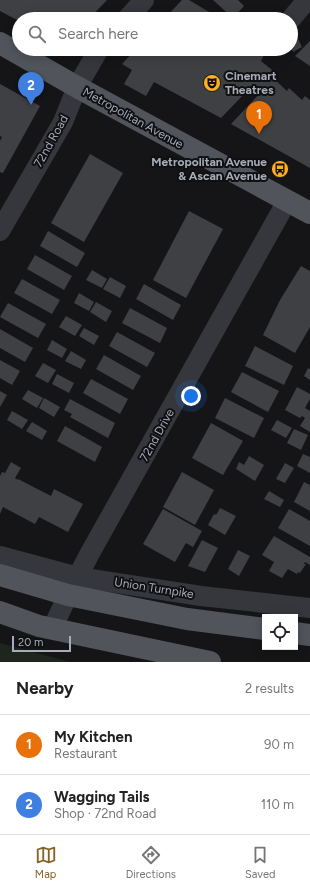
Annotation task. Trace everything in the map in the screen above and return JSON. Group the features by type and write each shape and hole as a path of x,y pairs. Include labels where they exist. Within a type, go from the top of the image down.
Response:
{"main road":[{"name":"Metropolitan Avenue","path":"0,43 12,50"},
{"name":"Metropolitan Avenue","path":"23,56 310,213"},
{"name":"Union Turnpike","path":"0,575 73,586 188,619 262,629"},
{"path":"0,612 39,626 210,662"}],"street":[{"path":"133,12 144,0"},
{"path":"297,12 307,0"},
{"name":"72nd Road","path":"0,231 63,122 77,87 95,56"},
{"name":"72nd Drive","path":"52,629 73,586 287,201"},
{"name":"Union Turnpike","path":"0,556 73,586 201,596 310,608"}],"shaded area":[{"path":"0,643 70,662 0,662"}],"building":[{"path":"0,0 107,0 96,12 12,12 12,17 0,11"},
{"path":"182,0 189,0 209,12 171,12"},
{"path":"213,0 238,0 244,6 238,12 226,12"},
{"path":"298,39 302,47 298,49"},
{"path":"310,41 310,66 295,56 298,56 298,53"},
{"name":"Cinemart Theatres","path":"129,56 264,56 261,61 277,74 273,78 287,91 289,88 302,100 305,96 310,100 310,168 231,124 261,92 246,92 221,118 154,82 146,96 124,84 132,70 122,64"},
{"path":"0,84 40,106 3,173 0,172 0,141 2,137 0,136"},
{"path":"90,154 123,173 84,242 51,223"},
{"path":"189,211 223,229 186,298 153,280"},
{"path":"48,231 85,253 77,267 40,246"},
{"path":"35,255 72,276 64,290 27,269"},
{"path":"301,266 310,271 310,327 295,353 263,335 280,300"},
{"path":"92,270 107,279 102,288 86,280"},
{"path":"110,277 126,286 120,298 103,289"},
{"path":"22,279 60,300 52,314 14,293"},
{"path":"144,284 181,305 173,320 136,299"},
{"path":"79,293 94,302 89,311 74,303"},
{"path":"96,302 112,311 106,322 90,312"},
{"path":"8,303 46,324 38,338 0,317"},
{"path":"130,308 167,328 160,343 122,323"},
{"path":"66,316 82,325 75,336 59,327"},
{"path":"84,328 99,336 94,345 79,336"},
{"path":"0,329 33,348 25,362 0,348"},
{"path":"117,332 155,353 147,367 109,346"},
{"path":"52,340 67,349 62,358 47,350"},
{"path":"255,346 293,366 284,385 245,366"},
{"path":"71,351 86,360 81,369 65,361"},
{"path":"104,355 141,376 133,390 96,369"},
{"path":"0,360 20,371 12,385 0,378"},
{"path":"43,363 56,370 48,383 35,376"},
{"path":"308,368 310,369 310,380 304,376"},
{"path":"242,372 279,391 268,412 231,392"},
{"path":"57,374 74,383 69,393 52,384"},
{"path":"91,379 128,399 120,414 83,393"},
{"path":"297,387 310,394 310,399 305,408 310,411 310,432 300,426 305,418 302,416 300,418 285,410"},
{"path":"28,390 43,398 37,408 22,399"},
{"path":"0,391 7,395 0,407"},
{"path":"44,398 60,407 54,417 39,408"},
{"path":"225,398 264,418 254,438 215,418"},
{"path":"70,399 115,423 108,438 70,417 72,414 64,410"},
{"path":"12,411 28,420 22,429 7,420"},
{"path":"277,420 292,428 286,438 271,430"},
{"path":"32,422 47,431 42,440 26,431"},
{"path":"211,423 243,441 223,475 192,458"},
{"path":"65,426 102,447 95,462 57,441"},
{"path":"294,429 308,435 301,450 287,443"},
{"path":"303,454 310,457 310,473 297,466"},
{"path":"249,456 264,465 255,481 236,469 239,462 244,465"},
{"path":"11,462 21,468 15,478 18,480 51,496 54,489 83,504 68,532 39,517 35,524 3,507 0,514 0,476 2,472 5,473"},
{"path":"285,463 294,468 285,483 276,479"},
{"path":"182,472 214,490 195,525 163,507"},
{"path":"304,482 310,485 310,511 294,502"},
{"path":"269,491 284,500 280,507 264,499"},
{"path":"220,508 236,516 225,535 208,525 214,514 216,515"},
{"path":"163,509 202,531 193,547 186,543 175,562 143,544"},
{"path":"289,509 310,521 310,546 278,528"},
{"path":"274,536 310,557 310,565 305,562 304,564 306,564 300,573 298,572 297,574 288,569 282,578 269,571 274,562 262,555"},
{"path":"202,540 218,548 205,572 188,566"},
{"path":"238,550 250,556 239,576 228,569"}],"place":[{"name":"Cinemart Theatres","path":"212,83"},
{"name":"Wagging Tails","path":"31,105"},
{"name":"My Kitchen","path":"259,134"},
{"name":"Metropolitan Avenue & Ascan Avenue","path":"280,169"}]}
